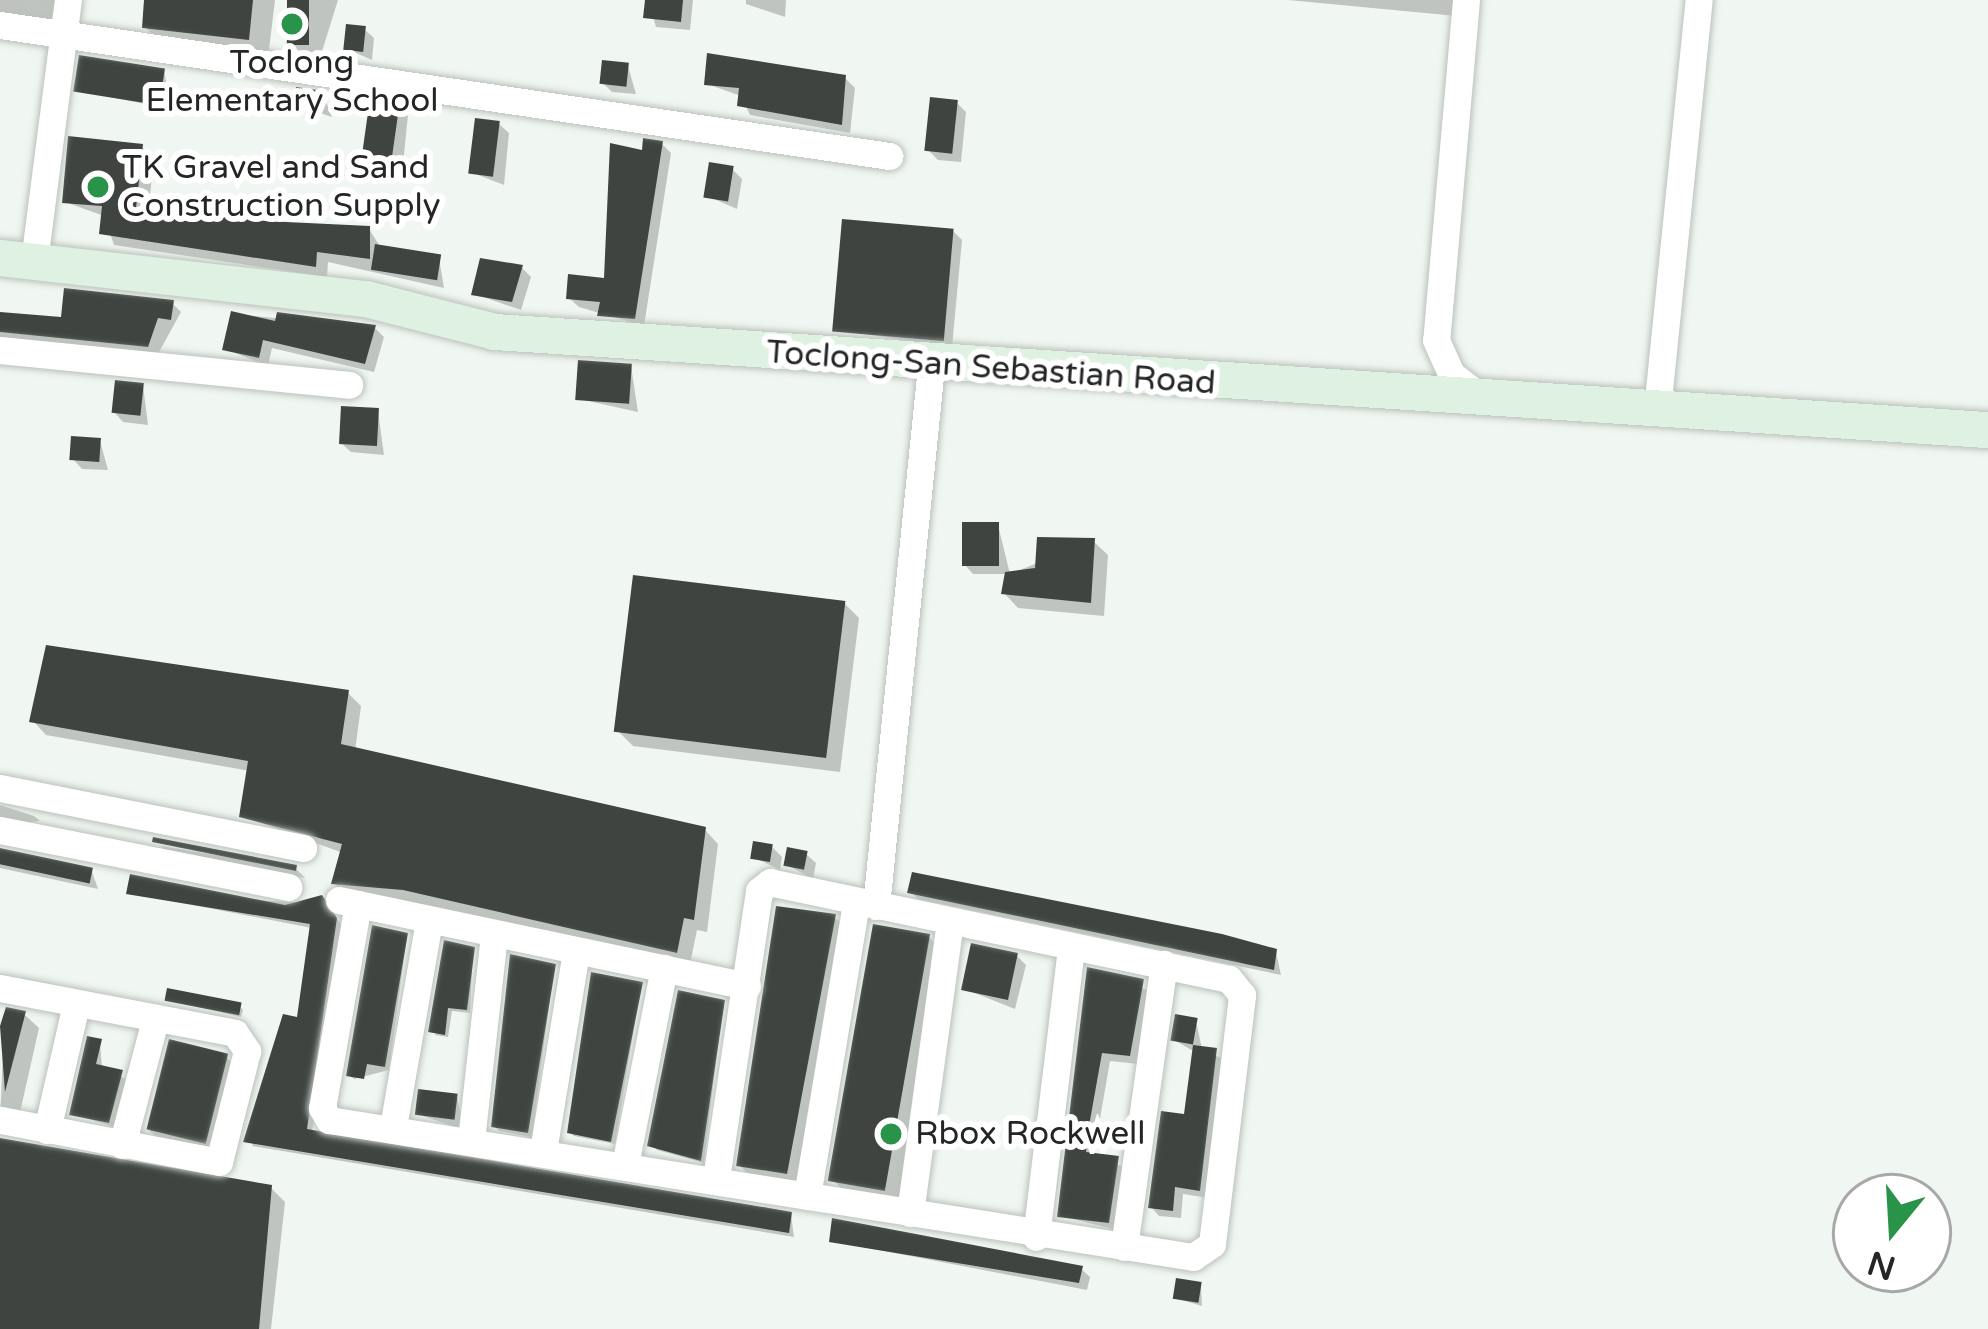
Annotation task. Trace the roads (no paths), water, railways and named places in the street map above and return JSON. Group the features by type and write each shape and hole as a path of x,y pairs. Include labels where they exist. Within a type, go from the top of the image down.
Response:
{"street":[{"path":"17,260 68,0"},
{"path":"1466,0 1436,340 1451,374 1483,399"},
{"path":"1657,410 1699,0"},
{"path":"0,25 889,156"},
{"name":"Toclong-San Sebastian Road","path":"17,260 366,299 495,332 931,366 1988,430"},
{"path":"0,350 349,386"},
{"path":"807,1196 866,904 931,366"},
{"path":"0,788 303,848"},
{"path":"0,830 288,886"},
{"path":"716,1180 764,886 1229,979 1242,995 1212,1244 1193,1257 1036,1237 543,1151 329,1120 322,1108 349,902 747,986"},
{"path":"393,1127 428,920"},
{"path":"910,1213 950,922"},
{"path":"471,1140 494,935"},
{"path":"1036,1237 1071,947"},
{"path":"543,1151 576,951"},
{"path":"1124,1247 1164,964"},
{"path":"625,1165 664,968"},
{"path":"0,988 244,1041 230,1151 219,1162 0,1120"},
{"path":"46,1130 76,1004"},
{"path":"122,1145 155,1020"}],"place":[{"name":"Toclong Elementary School","path":"292,24"},
{"name":"TK Gravel and Sand Construction Supply","path":"98,187"},
{"name":"Rbox Rockwell","path":"891,1134"}]}
